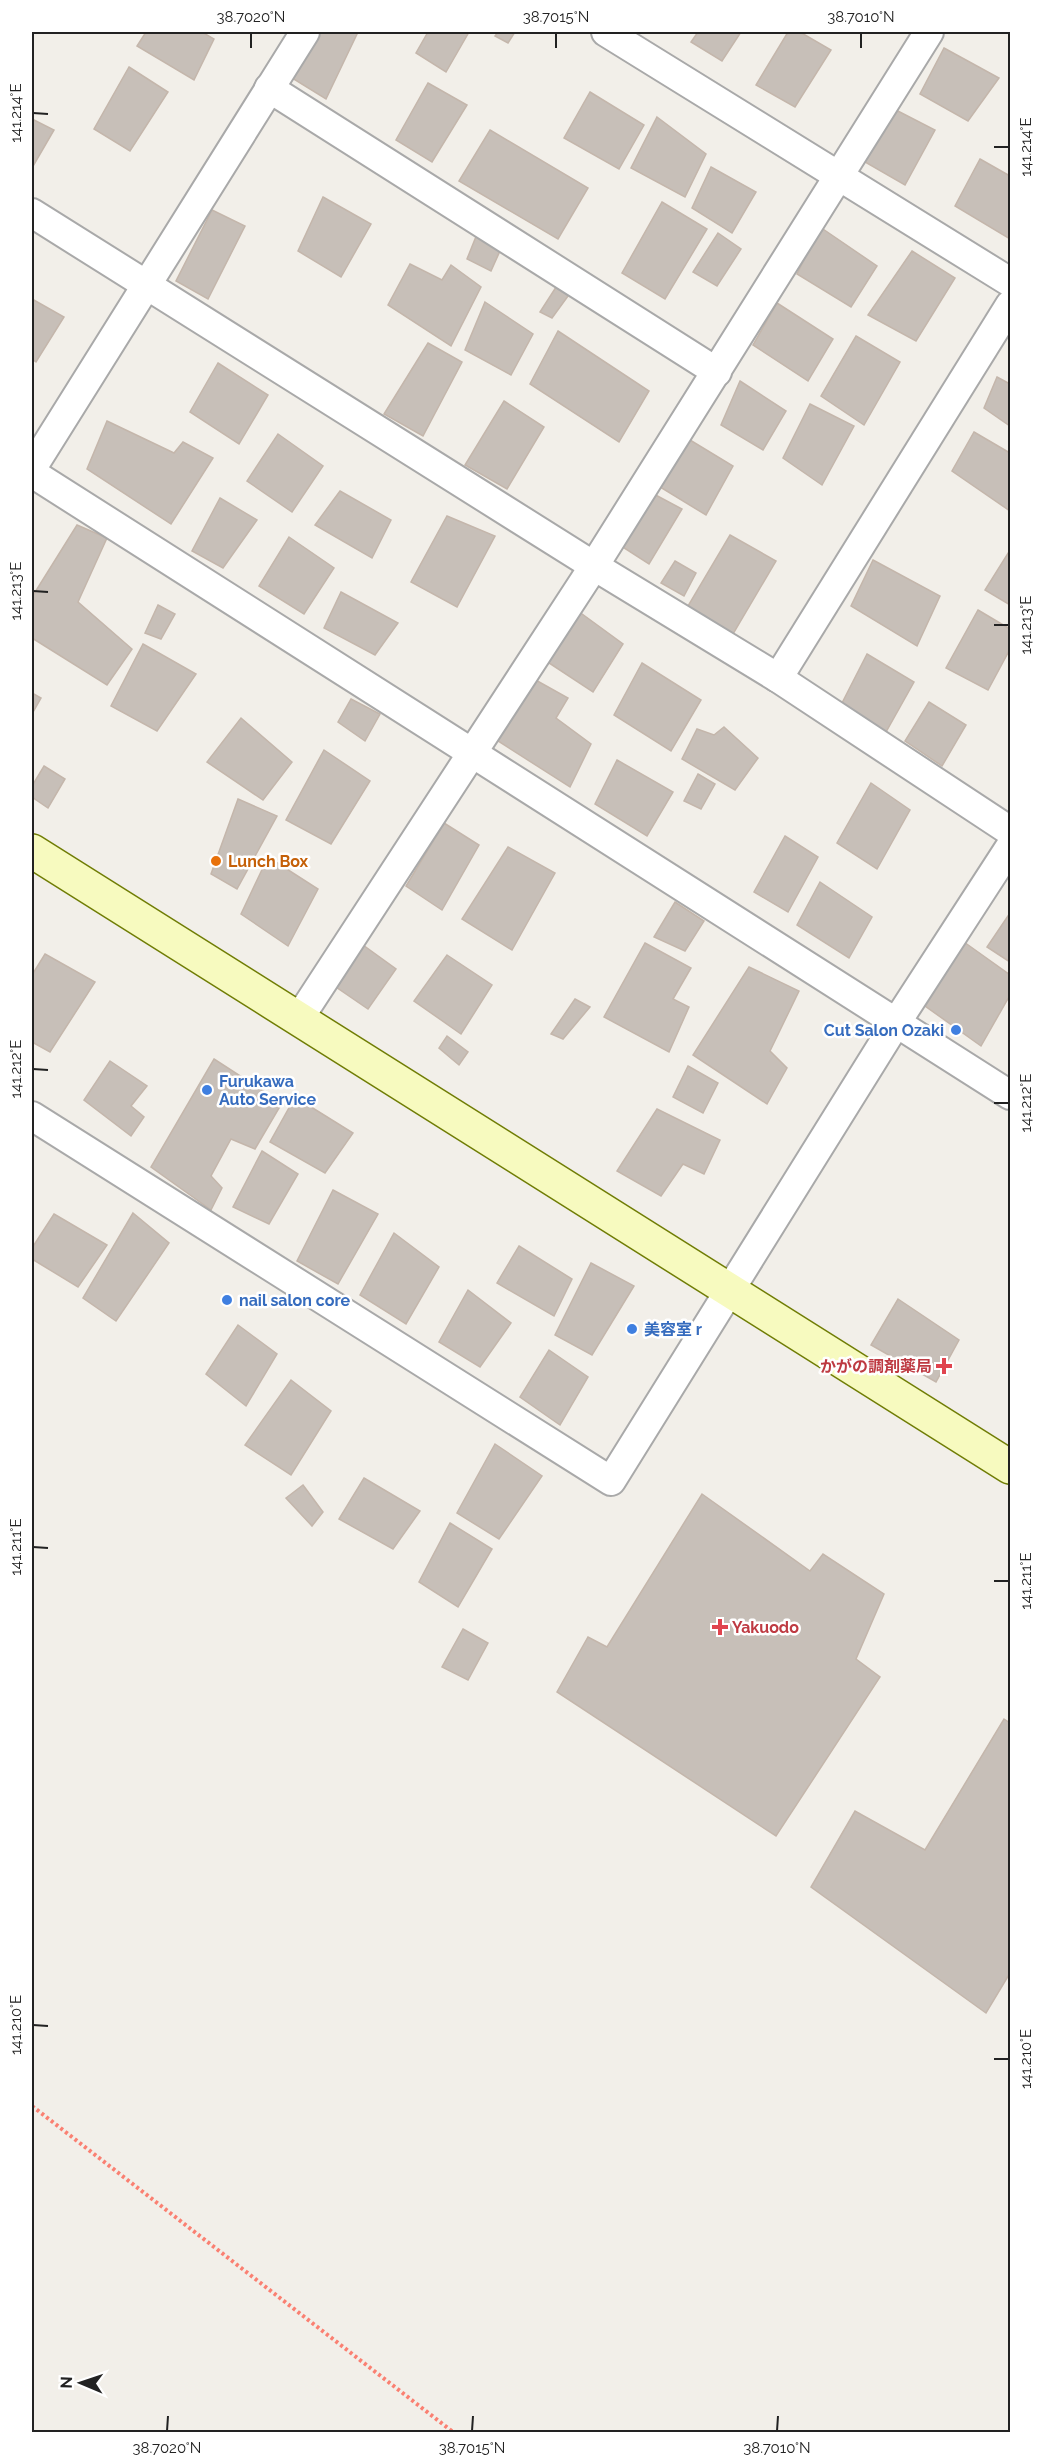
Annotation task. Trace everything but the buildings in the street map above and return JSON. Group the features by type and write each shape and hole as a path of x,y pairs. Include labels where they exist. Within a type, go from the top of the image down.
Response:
{"street":[{"path":"32,468 305,32"},
{"path":"606,32 1011,282"},
{"path":"298,1020 594,566 929,32"},
{"path":"269,87 717,372"},
{"path":"32,213 594,566 778,678 1011,831"},
{"path":"778,678 1011,305"},
{"path":"32,473 1011,1095"},
{"path":"32,1116 611,1481 896,1023 1011,847"},
{"path":"32,850 298,1020 1011,1467"}],"path":[{"path":"32,2106 453,2433"}],"place":[{"name":"Lunch Box","path":"216,861"},
{"name":"Cut Salon Ozaki","path":"956,1030"},
{"name":"Furukawa Auto Service","path":"207,1090"},
{"name":"nail salon core","path":"227,1300"},
{"name":"美容室 r","path":"632,1329"},
{"name":"かがの調剤薬局","path":"944,1366"},
{"name":"Yakuodo","path":"720,1627"}]}
